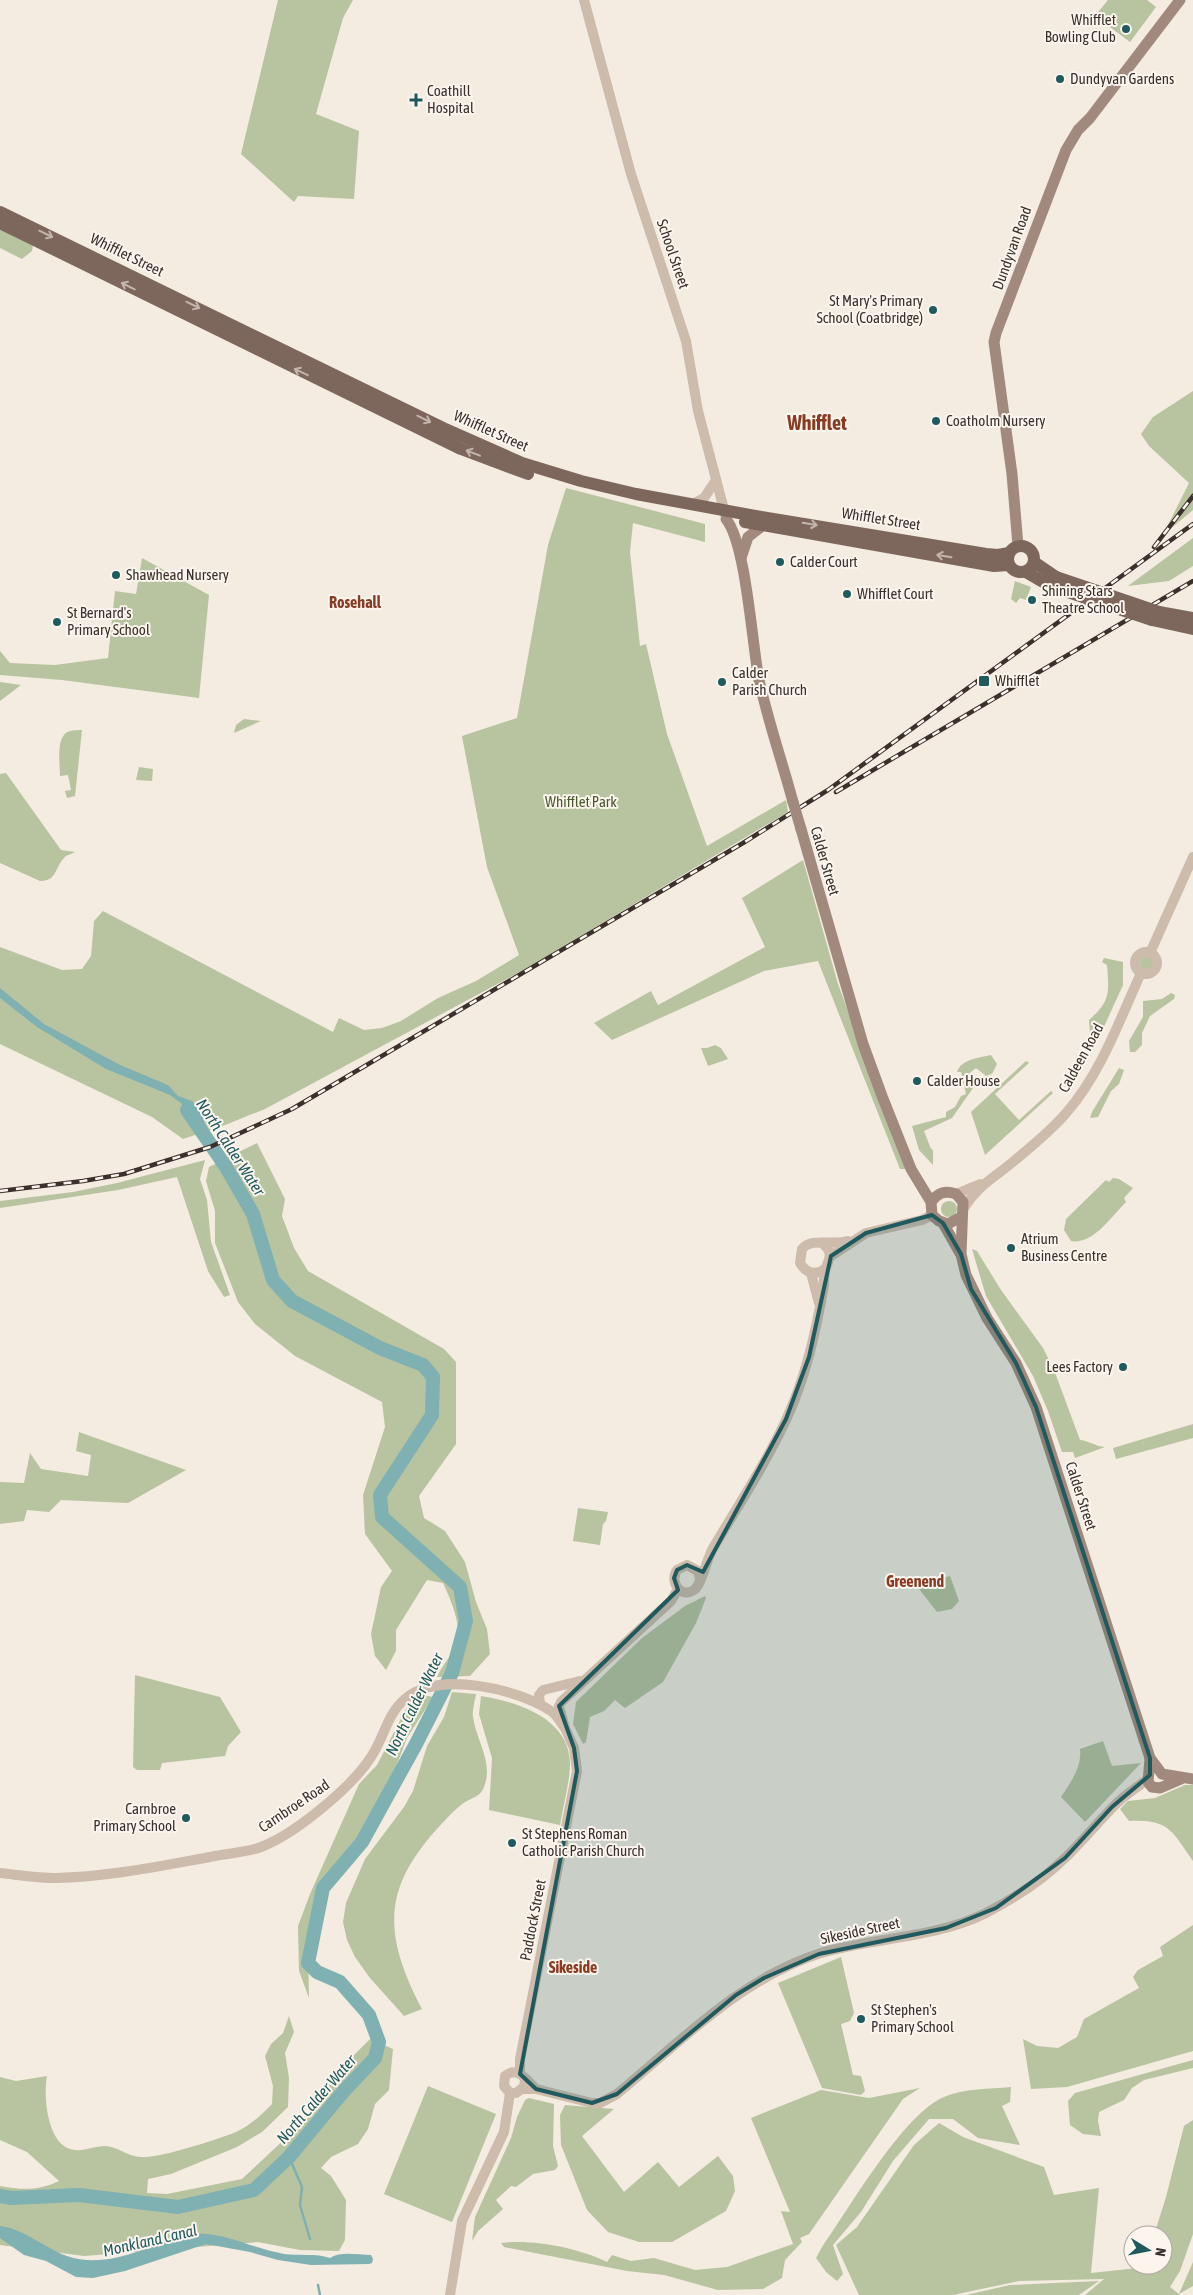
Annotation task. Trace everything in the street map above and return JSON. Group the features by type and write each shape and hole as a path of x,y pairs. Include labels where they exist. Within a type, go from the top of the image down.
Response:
{"main road":[{"name":"Dundyvan Road","path":"1012,555 1012,474 994,342 996,332 1066,150 1078,130 1180,0"},
{"name":"Whifflet Street","path":"1,216 302,372 345,391 461,449 518,471 568,486 725,515 986,554 1012,555"},
{"name":"Whifflet Street","path":"1,216 443,428 522,463 581,481 693,504 762,526 994,566 1012,555"},
{"name":"Calder Street","path":"725,515 731,525 741,559 759,680 772,734 863,1044 911,1169 931,1202 932,1215 943,1223 961,1254 971,1289 1016,1363 1036,1406 1156,1779"},
{"path":"741,559 748,537 762,526"},
{"path":"1012,555 1030,549 1032,553 1030,567 1053,582 1193,629"},
{"name":"Whifflet Street","path":"1012,555 1014,571 1030,567"},
{"path":"1155,616 1193,618"},
{"name":"Calder Street","path":"919,1181 940,1194"},
{"path":"931,1202 945,1192 956,1194"},
{"name":"Calder Street","path":"956,1194 960,1198 962,1213 961,1254"},
{"path":"943,1223 953,1223 962,1213"},
{"path":"1156,1779 1188,1778"}],"street":[{"name":"School Street","path":"584,0 631,174 686,341 698,411 725,515"},
{"path":"693,504 704,498 716,480"},
{"name":"Caldeen Road","path":"1150,953 1193,858"},
{"name":"Caldeen Road","path":"1142,953 1150,953 1157,960 1156,969 1151,974 1141,973 1136,968 1136,958 1142,953"},
{"name":"Caldeen Road","path":"962,1213 972,1194 983,1183 1012,1162 1067,1112 1101,1060 1141,973"},
{"name":"Caldeen Road","path":"956,1194 983,1183"},
{"path":"811,1273 825,1270 829,1266 831,1256 866,1233 922,1220 932,1215"},
{"path":"820,1306 811,1273 803,1267 800,1254 809,1243 834,1244 856,1238"},
{"path":"823,1244 831,1256"},
{"path":"700,1579 698,1570 691,1566 683,1566 674,1574 674,1582 678,1589 690,1592 698,1587 711,1550 747,1492 786,1419 809,1357 820,1306 825,1270"},
{"path":"691,1566 711,1550"},
{"path":"584,1680 543,1690 539,1700 543,1708 557,1706 671,1601 678,1589"},
{"name":"Carnbroe Road","path":"0,1873 41,1877 70,1877 188,1861 261,1847 288,1831 339,1795 356,1778 371,1758 396,1706 414,1692 437,1684 463,1685 498,1690 523,1698 539,1700"},
{"name":"Paddock Street","path":"518,2083 520,2060 577,1771 574,1748 557,1706 560,1693 552,1687"},
{"name":"Sikeside Street","path":"518,2083 592,2103 600,2103 617,2094 736,1995 764,1978 819,1954 860,1942 924,1934 969,1921 986,1913 1045,1875 1065,1858 1112,1807 1130,1792 1156,1779"},
{"path":"450,2295 456,2248 462,2221 504,2132 509,2108 518,2083"}],"highlighted area":[{"path":"932,1215 943,1223 961,1254 971,1289 1016,1363 1036,1407 1150,1758 1150,1775 1112,1807 1065,1858 996,1908 946,1928 819,1954 764,1978 736,1995 617,2094 592,2103 536,2089 520,2074 577,1771 574,1748 559,1706 678,1590 674,1578 677,1570 687,1565 703,1572 786,1419 809,1357 831,1256 866,1233"}],"green space":[{"path":"278,0 353,0 343,18 316,114 359,131 354,199 298,196 294,202 241,154"},
{"name":"Whifflet Bowling Club","path":"1108,0 1147,0 1156,7 1130,42 1095,16"},
{"path":"0,229 33,245 32,251 22,259 0,248"},
{"path":"1193,391 1193,510 1163,535 1189,483 1149,446 1141,434 1153,417"},
{"name":"Whifflet Park","path":"566,488 705,524 705,542 633,523 630,552 640,646 646,644 667,734 707,846 786,800 788,812 529,967 265,1109 183,1139 152,1117 0,1044 0,947 62,970 82,969 91,956 94,921 103,911 333,1032 339,1018 364,1030 382,1028 401,1021 438,998 476,981 519,955 487,867 462,736 517,718 548,545"},
{"path":"1193,538 1193,566 1169,581 1128,586"},
{"path":"142,558 209,595 199,698 62,680 0,675 0,651 10,663 55,665 108,658 115,591 136,594"},
{"path":"1015,581 1031,587 1026,600 1020,598 1016,603 1011,599"},
{"path":"0,682 21,685 0,701"},
{"path":"244,719 261,721 234,733 236,725"},
{"path":"82,730 75,796 67,798 65,791 71,790 68,775 60,776 60,744 65,734 71,731"},
{"path":"139,767 153,769 152,781 136,780"},
{"path":"6,773 61,850 75,852 65,857 50,879 40,881 0,863 0,774"},
{"path":"803,860 838,984 906,1169 900,1169 818,961 764,971 612,1040 594,1023 651,991 658,1005 765,947 742,898"},
{"path":"1148,955 1156,963 1148,971 1140,963"},
{"path":"1104,958 1123,962 1123,985 1102,1031 1096,1029 1090,1034 1089,1020 1101,1007 1107,996 1107,965 1102,962"},
{"path":"1171,993 1175,995 1174,999 1150,1016 1142,1033 1142,1045 1135,1052 1130,1052 1129,1041 1143,1017 1143,1001 1162,999"},
{"path":"715,1045 721,1048 728,1059 708,1066 701,1048"},
{"path":"991,1055 997,1064 992,1074 986,1076 976,1068 966,1076 972,1083 973,1088 952,1118 924,1131 933,1150 933,1165 919,1150 912,1126 946,1117 946,1112 955,1107 961,1096 966,1094 961,1072 957,1072 959,1068 966,1062"},
{"path":"1026,1061 1029,1063 995,1094 1019,1120 1051,1091 1053,1093 985,1155 971,1112"},
{"path":"1119,1068 1124,1070 1119,1084 1111,1091 1098,1117 1090,1118 1092,1112"},
{"path":"257,1143 285,1199 282,1216 294,1248 308,1271 444,1349 456,1362 456,1444 419,1496 424,1518 445,1531 465,1562 476,1602 487,1629 490,1654 470,1676 437,1677 455,1647 458,1632 450,1598 443,1583 427,1580 396,1630 396,1651 386,1670 375,1656 371,1634 381,1587 392,1571 365,1534 363,1495 385,1427 382,1402 295,1356 255,1324 238,1302 215,1243 215,1211 206,1181 209,1167"},
{"path":"205,1160 200,1179 207,1200 211,1242 230,1295 224,1297 208,1271 177,1177 118,1190 0,1208 0,1201 73,1192 117,1183"},
{"path":"1113,1178 1119,1179 1133,1188 1124,1198 1126,1202 1101,1229 1087,1239 1071,1241 1064,1230 1066,1219 1106,1180 1109,1182"},
{"path":"946,1201 952,1201 957,1206 955,1215 946,1217 941,1212 941,1206"},
{"path":"972,1249 977,1251 1001,1290 1043,1348 1054,1370 1080,1440 1105,1447 1075,1458 1073,1452 1062,1452 1048,1411 1033,1376 986,1296"},
{"path":"1193,1424 1193,1438 1116,1459 1113,1448"},
{"path":"79,1432 186,1470 128,1503 61,1500 49,1512 27,1510 24,1521 0,1524 0,1482 24,1483 30,1453 41,1469 88,1476 91,1455 76,1451"},
{"path":"578,1508 608,1512 606,1521 603,1524 600,1545 573,1541"},
{"path":"950,1576 959,1601 952,1609 937,1612 916,1585"},
{"path":"705,1596 706,1598 696,1623 663,1682 625,1708 615,1700 604,1711 590,1717 586,1742 583,1744 573,1724 576,1702 642,1638 685,1606"},
{"path":"135,1675 220,1697 241,1732 228,1746 225,1756 162,1763 160,1770 137,1770 133,1767"},
{"path":"452,1692 476,1694 473,1717 486,1760 487,1778 482,1791 450,1815 428,1839 412,1862 401,1884 395,1906 395,1929 399,1954 408,1980 422,2009 404,2016 370,1978 355,1957 347,1940 343,1922 346,1903 365,1859 404,1807 413,1791 427,1746 444,1717"},
{"path":"423,1695 433,1697 407,1738 394,1772 365,1833 328,1876 314,1921 308,1950 309,1998 299,1971 298,1926 310,1894 359,1784 377,1765 406,1709"},
{"path":"481,1696 525,1708 539,1715 561,1734 567,1747 570,1771 560,1825 489,1810 492,1758 479,1714"},
{"path":"1103,1741 1112,1766 1141,1763 1085,1822 1061,1797 1078,1768 1080,1749"},
{"path":"1185,1785 1193,1785 1193,1861 1168,1829 1153,1822 1129,1821 1120,1809 1128,1801 1155,1798"},
{"path":"1193,1925 1193,2051 1067,2087 1031,2089 1023,2039 1037,2046 1058,2048 1077,2037 1084,2019 1139,1988 1133,1977 1138,1970 1163,1956 1160,1947"},
{"path":"841,1957 854,2013 850,2021 841,2024 853,2075 861,2076 865,2091 861,2095 822,2088 778,1983"},
{"path":"289,2016 294,2032 285,2053 289,2078 288,2107 262,2132 237,2147 171,2174 148,2179 147,2193 167,2194 242,2179 289,2135 297,2119 312,2111 332,2077 370,2039 393,2049 389,2090 375,2104 368,2129 358,2144 331,2157 321,2168 331,2176 346,2200 345,2240 339,2251 300,2250 258,2242 84,2256 0,2245 0,2186 30,2189 44,2187 59,2181 27,2152 0,2140 0,2077 16,2081 47,2076 46,2096 49,2120 58,2140 66,2147 79,2150 109,2146 136,2157 160,2155 203,2144 236,2132 260,2116 272,2104 273,2086 265,2056 271,2044 283,2033"},
{"path":"1193,2060 1193,2068 1144,2080 1132,2088 1124,2100 1099,2112 1098,2121 1101,2136 1083,2134 1070,2125 1068,2101 1075,2093"},
{"path":"428,2086 496,2114 452,2222 384,2194"},
{"path":"1011,2087 1010,2102 1002,2106 1020,2145 978,2138 953,2119 929,2119 893,2161 861,2212 833,2245 843,2274 837,2281 826,2272 816,2258 822,2247 878,2164 911,2122 928,2107 952,2094 977,2089"},
{"path":"920,2088 903,2099 809,2234 800,2238 802,2242 785,2260 782,2278 763,2289 718,2290 664,2275 627,2271 504,2247 501,2243 527,2242 555,2246 596,2257 607,2262 612,2255 631,2261 654,2258 695,2270 727,2267 793,2244 781,2211 790,2212 751,2118 821,2090 869,2098"},
{"path":"529,2098 554,2104 553,2146 558,2166 555,2170 533,2174 516,2187 511,2186 496,2200 503,2209 478,2231 472,2241 475,2217 511,2138 517,2117 525,2100"},
{"path":"565,2105 614,2109 582,2136 624,2192 658,2162 679,2187 718,2156 733,2176 735,2191 726,2211 672,2242 639,2242 608,2232 587,2210 561,2145 560,2115"},
{"path":"1193,2120 1193,2234 1180,2271 1170,2287 1180,2295 1085,2295 1104,2279 1019,2281 953,2295 859,2295 836,2245 857,2227 914,2145 939,2123 963,2137 1044,2167 1054,2195 1099,2188 1091,2273 1123,2270 1123,2275 1173,2275 1173,2225 1157,2225 1184,2126"},
{"path":"1193,2262 1193,2286 1179,2294"},
{"path":"1099,2281 1079,2295 966,2295 1010,2285"}],"water":[{"path":"0,988 44,1024 120,1065 168,1085 178,1096 192,1101 203,1114 205,1121 196,1127 186,1114 181,1103 170,1095 106,1069 37,1027 0,998"},
{"path":"0,2226 18,2231 59,2253 82,2260 97,2260 128,2255 187,2234 200,2233 224,2237 284,2254 330,2258 345,2254 371,2255 373,2259 372,2263 369,2264 311,2265 278,2260 250,2252 206,2244 125,2271 93,2278 76,2277 46,2261 24,2255 0,2238"}],"waterway":[{"name":"North Calder Water","path":"0,2196 11,2198 79,2195 178,2207 254,2190 289,2157 343,2092 375,2058 379,2042 369,2015 340,1982 317,1972 308,1963 323,1888 362,1842 416,1744 452,1673 466,1621 460,1587 382,1517 380,1495 432,1415 433,1377 423,1365 380,1348 292,1301 273,1280 253,1214 226,1167 187,1110"},
{"path":"289,2157 302,2187 300,2205 310,2239"},
{"path":"318,2285 320,2295"}],"railway":[{"path":"1154,547 1193,496"},
{"path":"0,1191 124,1174 210,1147 292,1109 743,843 828,790 1193,524"},
{"path":"836,792 1193,581"}],"place":[{"name":"Whifflet Bowling Club","path":"1126,29"},
{"name":"Dundyvan Gardens","path":"1060,79"},
{"name":"Coathill Hospital","path":"416,100"},
{"name":"St Mary's Primary School (Coatbridge)","path":"933,310"},
{"name":"Coatholm Nursery","path":"936,421"},
{"name":"Calder Court","path":"780,562"},
{"name":"Shawhead Nursery","path":"116,575"},
{"name":"Whifflet Court","path":"847,594"},
{"name":"Shining Stars Theatre School","path":"1032,600"},
{"name":"St Bernard's Primary School","path":"57,622"},
{"name":"Whifflet","path":"984,681"},
{"name":"Calder Parish Church","path":"722,682"},
{"name":"Calder House","path":"917,1081"},
{"name":"Atrium Business Centre","path":"1011,1248"},
{"name":"Lees Factory","path":"1123,1367"},
{"name":"Carnbroe Primary School","path":"186,1818"},
{"name":"St Stephens Roman Catholic Parish Church","path":"512,1843"},
{"name":"St Stephen's Primary School","path":"861,2019"}],"district":[{"name":"Whifflet","path":"817,423"},
{"name":"Rosehall","path":"355,602"},
{"name":"Greenend","path":"915,1581"},
{"name":"Sikeside","path":"573,1967"}],"water label":[{"name":"Monkland Canal","path":"150,2240"}]}
